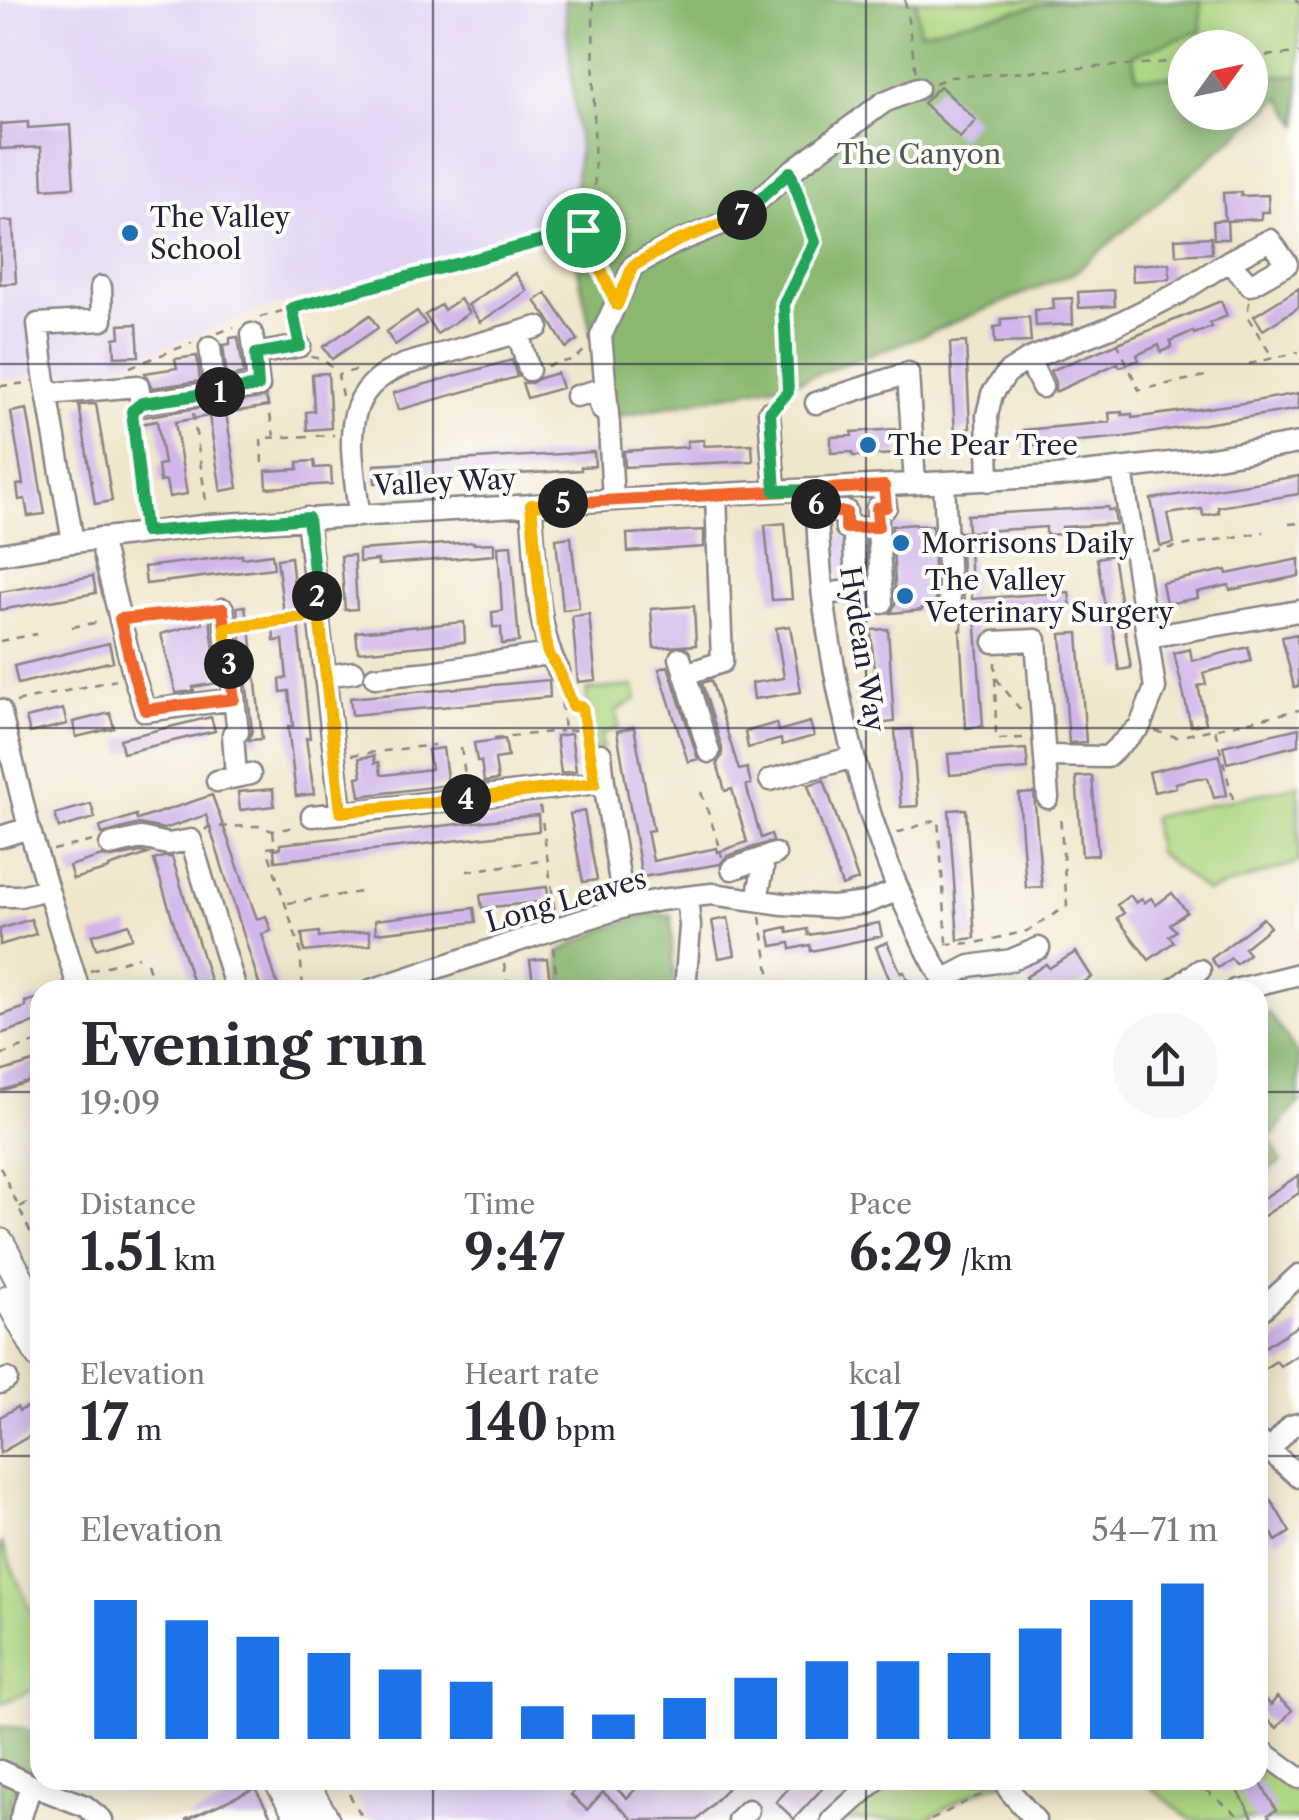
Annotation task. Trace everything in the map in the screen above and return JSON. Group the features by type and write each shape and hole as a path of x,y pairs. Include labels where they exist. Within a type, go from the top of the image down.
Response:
{"highway":[{"path":"0,1243 30,1298"},
{"path":"0,1282 30,1336"},
{"path":"284,1790 302,1820"},
{"path":"308,1790 326,1820"}],"street":[{"path":"613,500 601,336 633,266 675,242 741,216 790,172 884,102 918,88"},
{"path":"990,481 986,430 989,404 1007,373 1030,359 1110,328 1179,293 1229,261 1270,240 1287,264 1250,285 1229,261"},
{"path":"73,542 38,324 102,320 101,287"},
{"path":"359,514 354,417 363,394 380,376 406,364 528,330 530,370"},
{"path":"46,384 138,386 142,403 177,392 258,386 252,332 300,346"},
{"path":"210,347 216,392"},
{"path":"1030,359 1042,387"},
{"path":"816,403 908,372 915,484"},
{"path":"576,396 595,391 610,426"},
{"path":"770,412 775,491"},
{"name":"Valley Way","path":"0,554 145,532 359,514 990,481 1205,460 1299,443"},
{"path":"1041,744 1107,757 1140,726 1154,688 1122,469"},
{"path":"944,482 950,606"},
{"path":"882,603 877,508 886,507 884,486"},
{"name":"Hydean Way","path":"815,490 823,594 854,757 899,890 938,948 945,980"},
{"path":"709,752 682,666 722,662 712,614 716,494"},
{"path":"326,676 554,662 542,614 531,505"},
{"path":"817,512 846,512 846,528 878,527"},
{"path":"308,518 341,812"},
{"path":"100,538 145,710 234,699"},
{"path":"823,594 856,590 854,539"},
{"path":"1148,637 1299,610"},
{"path":"224,618 238,732 233,734 234,777"},
{"path":"994,642 1036,640 1048,798"},
{"path":"10,706 29,828 76,980"},
{"path":"595,751 628,906"},
{"name":"Hydean Way","path":"770,780 854,757"},
{"path":"312,816 604,782"},
{"path":"0,837 29,828"},
{"path":"102,843 141,838 168,844 191,840 233,980"},
{"path":"727,865 768,856 758,899"},
{"path":"0,896 10,898 47,889"},
{"name":"Long Leaves","path":"401,980 628,906 712,894 833,907 866,903 899,890"},
{"path":"686,980 690,926 687,897"},
{"path":"952,980 970,966 1012,960 1039,948"},
{"path":"1186,980 1200,970"},
{"path":"1268,982 1299,974"},
{"path":"1268,1303 1299,1274"},
{"path":"1268,1442 1299,1424"},
{"path":"1268,1450 1299,1477"},
{"path":"1268,1755 1299,1778"},
{"path":"0,1770 30,1784"},
{"path":"20,1820 30,1790"},
{"path":"45,1790 86,1806 102,1820"},
{"path":"832,1820 865,1790"},
{"path":"1010,1790 1035,1820"}],"path":[{"path":"130,367 252,332 292,308 583,230 595,218 593,0"},
{"path":"905,0 918,88 951,77 1168,63"},
{"path":"1268,55 1299,53"},
{"path":"770,412 788,392 784,304 815,242 790,172"},
{"path":"583,230 617,305"},
{"path":"1250,285 1247,316 1274,358"},
{"path":"292,308 305,356 323,359 338,375"},
{"path":"1110,328 1139,390 1210,375"},
{"path":"530,370 575,358 601,336"},
{"path":"1249,364 1299,352"},
{"path":"0,386 46,384"},
{"path":"258,386 266,393 274,438"},
{"path":"177,392 210,525"},
{"path":"142,403 132,411 131,423 145,532"},
{"path":"262,463 261,438 353,434"},
{"path":"1289,524 1299,522"},
{"path":"1136,554 1264,532"},
{"path":"72,627 120,619 319,615"},
{"path":"0,641 37,634"},
{"path":"994,642 996,739 1041,744"},
{"path":"554,662 573,706 582,707 595,751"},
{"path":"554,662 564,731"},
{"path":"10,706 134,676"},
{"path":"995,677 1041,744"},
{"path":"1140,726 1177,737 1299,710"},
{"path":"1215,728 1233,799"},
{"path":"494,738 587,729"},
{"path":"335,757 434,745"},
{"path":"461,748 468,798"},
{"path":"538,790 557,980"},
{"path":"701,792 727,865"},
{"path":"880,839 938,819 938,948 1027,932 1067,906 1059,807 1048,798"},
{"path":"191,840 208,828 258,826 273,831 306,824 312,816"},
{"path":"273,831 276,847 268,848 300,949 302,980"},
{"path":"37,853 102,843"},
{"path":"467,871 548,860"},
{"path":"286,903 368,891"},
{"path":"758,899 770,980"},
{"path":"501,948 506,980"},
{"path":"82,980 138,958"},
{"path":"147,963 153,980"},
{"path":"0,1055 30,1044"},
{"path":"0,1168 30,1232"},
{"path":"18,1207 30,1201"},
{"path":"347,1790 364,1820"},
{"path":"932,1820 991,1790"},
{"path":"1205,1790 1244,1820"}],"shaded area":[{"path":"0,0 564,0 579,149 570,232 266,308 107,369 0,379"},
{"path":"916,524 922,610 891,613 877,609 845,614 836,537 872,534 884,526"},
{"path":"352,1790 848,1790 817,1820 370,1820"}],"green space":[{"name":"The Canyon","path":"564,0 916,0 920,32 1057,1 1201,0 1201,30 1168,30 1168,42 1132,55 1137,77 1168,77 1168,130 1243,130 1074,273 801,380 609,418 570,232 579,149"},
{"path":"916,0 1104,0 1057,1 919,32"},
{"path":"1201,0 1299,0 1299,75 1268,76 1268,30 1201,30"},
{"path":"1168,42 1168,77 1137,77 1132,55"},
{"path":"1299,75 1299,125 1281,98 1268,109 1268,76"},
{"path":"634,686 637,699 616,711 619,728 601,735 603,749 593,751 586,690"},
{"path":"1299,785 1299,862 1207,892 1157,852 1152,817"},
{"path":"654,914 671,915 674,980 562,980 559,952"},
{"path":"1268,1012 1299,1056 1299,1102 1270,1138 1281,1162 1268,1170"},
{"path":"1,1542 30,1609 30,1691 0,1704"},
{"path":"0,1726 22,1728 30,1732 30,1773 22,1770 5,1820 0,1820"},
{"path":"1268,1763 1299,1786 1299,1820 1191,1820 1154,1790 1268,1790"},
{"path":"874,1790 981,1790 925,1820 842,1820"}],"building":[{"path":"940,86 976,120 960,138 923,103"},
{"path":"28,122 28,128 70,125 74,187 43,189 41,147 0,149 0,124"},
{"path":"1241,192 1241,196 1268,195 1269,212 1261,212 1261,219 1227,221 1228,239 1214,239 1213,221 1225,220 1223,193"},
{"path":"0,221 13,221 16,283 0,284"},
{"path":"1211,237 1212,253 1176,255 1175,239"},
{"path":"1169,263 1170,279 1133,281 1132,265"},
{"path":"515,273 527,291 480,322 468,305"},
{"path":"1299,288 1299,307 1263,330 1254,316"},
{"path":"1114,290 1115,306 1079,308 1078,292"},
{"path":"546,293 578,340 566,348 535,301"},
{"path":"1072,298 1073,324 1036,326 1035,310 1054,309 1053,299"},
{"path":"460,299 469,313 437,334 425,315 441,305 444,310"},
{"path":"1221,301 1227,316 1210,323 1212,327 1170,341 1172,347 1161,352 1159,345 1137,355 1139,360 1120,367 1118,363 1055,392 1050,371"},
{"path":"417,311 426,324 395,345 386,332"},
{"path":"370,315 378,328 332,359 323,347"},
{"path":"1029,317 1031,342 995,343 994,327 1001,326 1001,319"},
{"path":"137,324 139,356 115,357 114,338 120,337 119,325"},
{"path":"238,337 244,374 227,377 223,345"},
{"path":"966,342 970,428 955,435 950,343"},
{"path":"197,356 200,381 152,388 145,373 177,368 175,359"},
{"path":"512,360 517,377 398,410 393,393"},
{"path":"328,373 331,428 307,430 306,412 314,411 312,374"},
{"path":"557,373 562,388 527,398 522,383"},
{"path":"1299,393 1299,409 1124,437 1024,446 1023,430 1110,422 1109,413 1132,414 1132,418"},
{"path":"266,397 268,406 226,413 238,488 221,491 209,416 175,422 187,494 169,497 166,481 160,482 158,465 164,464 157,421 134,425 133,414 143,417"},
{"path":"96,404 112,501 95,504 79,405"},
{"path":"27,409 45,514 28,516 25,499 19,500 17,485 23,484 11,412"},
{"name":"The Pear Tree","path":"898,429 899,454 831,453 831,437"},
{"path":"704,440 704,446 752,444 753,461 625,467 624,451 688,447 687,441"},
{"path":"594,452 595,466 581,470 375,483 374,465"},
{"path":"314,461 315,468 331,467 332,484 267,488 266,471 298,469 298,462"},
{"path":"1299,476 1299,494 1218,507 1219,513 1203,516 1202,509 1168,514 1174,543 1160,546 1151,499"},
{"path":"1108,507 1114,510 1116,524 1062,527 1062,534 1046,535 1046,527 968,532 967,515"},
{"path":"785,523 792,599 772,600 765,525"},
{"path":"932,525 936,603 922,604 922,610 891,613 896,602 892,526"},
{"path":"704,530 704,547 628,552 627,534"},
{"path":"960,532 968,532 972,599 1069,592 1071,608 975,614 983,726 966,728 960,630 964,605"},
{"path":"571,537 579,608 563,610 556,539"},
{"path":"494,543 494,555 378,565 378,560 359,562 359,550"},
{"path":"511,545 519,642 502,644 501,627 493,627 492,612 502,611 498,546"},
{"path":"272,554 274,568 146,584 144,567"},
{"path":"354,555 357,609 345,610 341,556"},
{"path":"1113,555 1131,668 1119,670 1097,558"},
{"path":"291,557 314,794 296,796 288,726 293,726 289,691 281,692 280,679 287,678 283,640 274,641 273,624 285,622 277,559"},
{"path":"1299,559 1299,576 1230,590 1229,585 1197,592 1198,598 1166,604 1162,583"},
{"path":"93,576 96,593 0,610 0,592"},
{"path":"245,606 262,739 249,740 252,730 237,607"},
{"path":"694,606 696,645 654,648 651,609"},
{"path":"209,611 218,683 176,693 161,634 202,623 201,613"},
{"path":"589,614 596,680 578,682 572,616"},
{"path":"464,622 465,642 358,652 356,632"},
{"path":"790,626 801,692 754,699 752,683 784,678 776,628"},
{"path":"888,629 894,722 878,724 871,630"},
{"path":"1078,633 1086,742 1069,743 1061,634"},
{"path":"1297,634 1299,686 1294,687 1282,637"},
{"path":"109,643 113,661 18,684 14,666"},
{"path":"1248,647 1251,661 1203,673 1206,684 1198,686 1206,723 1191,726 1174,653 1190,649 1192,661"},
{"path":"668,666 698,759 688,762 659,669"},
{"path":"549,680 550,697 352,715 350,698"},
{"path":"711,680 739,770 747,768 751,784 746,785 761,838 771,834 773,841 727,856 720,864 642,877 617,731 634,727 653,830 647,831 653,861 717,848 718,852 747,842 732,789 725,791 717,763 722,748 702,683"},
{"path":"63,709 67,724 30,733 26,718"},
{"path":"110,713 114,728 76,737 73,722"},
{"path":"211,717 215,731 123,753 120,739"},
{"path":"810,722 814,736 782,745 781,739 748,748 745,732 776,723 778,731"},
{"path":"1299,728 1299,745 1227,763 1223,746"},
{"path":"912,729 918,806 901,807 895,730"},
{"path":"571,734 576,771 561,773 556,736"},
{"path":"505,739 508,757 495,759 498,780 484,782 474,743"},
{"path":"443,748 448,785 360,796 359,758 374,756 384,775 431,769 428,750"},
{"path":"1026,749 1028,769 950,775 948,754"},
{"path":"1219,755 1227,795 1214,798 1208,778 1175,783 1176,787 1154,792 1149,772"},
{"path":"1092,776 1098,855 1082,856 1076,777"},
{"path":"824,780 858,880 842,886 808,785"},
{"path":"273,789 274,806 240,810 238,792"},
{"path":"1034,793 1042,887 1026,888 1019,794"},
{"path":"212,795 257,919 266,916 271,931 262,934 276,980 258,980 206,815 164,829 139,824 102,834 100,827 136,815 137,820"},
{"path":"91,804 95,818 59,828 55,814"},
{"path":"966,809 975,938 958,940 949,810"},
{"path":"584,811 597,880 583,882 570,814"},
{"path":"538,815 539,831 275,861 274,849 280,848 280,844"},
{"path":"148,854 73,879 69,866 102,856 112,858"},
{"path":"172,857 210,980 192,980 154,860"},
{"path":"547,887 549,901 482,908 480,895"},
{"path":"1172,893 1187,912 1170,924 1176,931 1169,936 1174,942 1149,960 1117,918 1124,913 1117,905 1130,895 1136,903 1151,898 1156,905"},
{"path":"474,908 476,922 376,933 375,920"},
{"path":"728,918 735,955 719,958 712,921"},
{"path":"1263,918 1270,927 1244,948 1249,954 1236,964 1231,958 1218,968 1211,959"},
{"path":"31,919 36,934 0,945 0,929"},
{"path":"879,923 882,936 811,951 810,945 791,949 790,943 772,946 769,931 787,927 788,933 807,929 808,935"},
{"path":"129,924 132,938 96,949 92,935"},
{"path":"369,931 371,945 304,952 302,934 319,932 319,937"},
{"path":"887,942 908,980 890,980 876,947"},
{"path":"1076,952 1092,977 1026,977 1046,964 1049,968"},
{"path":"547,958 550,980 533,980 530,960"},
{"path":"30,1001 30,1024 0,1034 0,1016 26,1007 25,1002"},
{"path":"30,1063 30,1081 0,1091 0,1072"},
{"path":"1299,1175 1299,1193 1268,1213 1268,1195"},
{"path":"1299,1325 1299,1354 1280,1366 1276,1361 1268,1366 1268,1345"},
{"path":"30,1405 30,1436 0,1453 0,1417 17,1407 19,1411"},
{"path":"1271,1500 1290,1532 1276,1541 1272,1534 1268,1537"},
{"path":"1277,1697 1292,1710 1277,1728 1268,1720 1268,1702 1271,1705"},
{"path":"256,1790 273,1820 185,1820"},
{"path":"576,1790 618,1790 627,1798 635,1790 726,1790 697,1820 633,1820 603,1792 587,1810 571,1795"},
{"path":"787,1790 821,1790 794,1819 776,1802"},
{"path":"1238,1790 1265,1790 1276,1810 1268,1815 1271,1820 1254,1820"}],"place":[{"name":"The Valley School","path":"130,233"},
{"name":"The Pear Tree","path":"868,445"},
{"name":"Morrisons Daily","path":"901,543"},
{"name":"The Valley Veterinary Surgery","path":"905,596"}],"route":[{"path":"583,230 292,308 300,346 256,354 258,386 142,403 132,411 145,532 308,518 319,615 225,628 223,609 120,619 145,710 234,699 225,628 319,615 341,812 595,783 582,707 573,706 549,654 531,505 775,491 884,486 886,507 877,508 878,527 846,528 846,512 817,512 815,490 775,491 770,412 788,392 784,304 815,242 790,172 741,216 675,242 633,266 617,305 583,230"}]}
